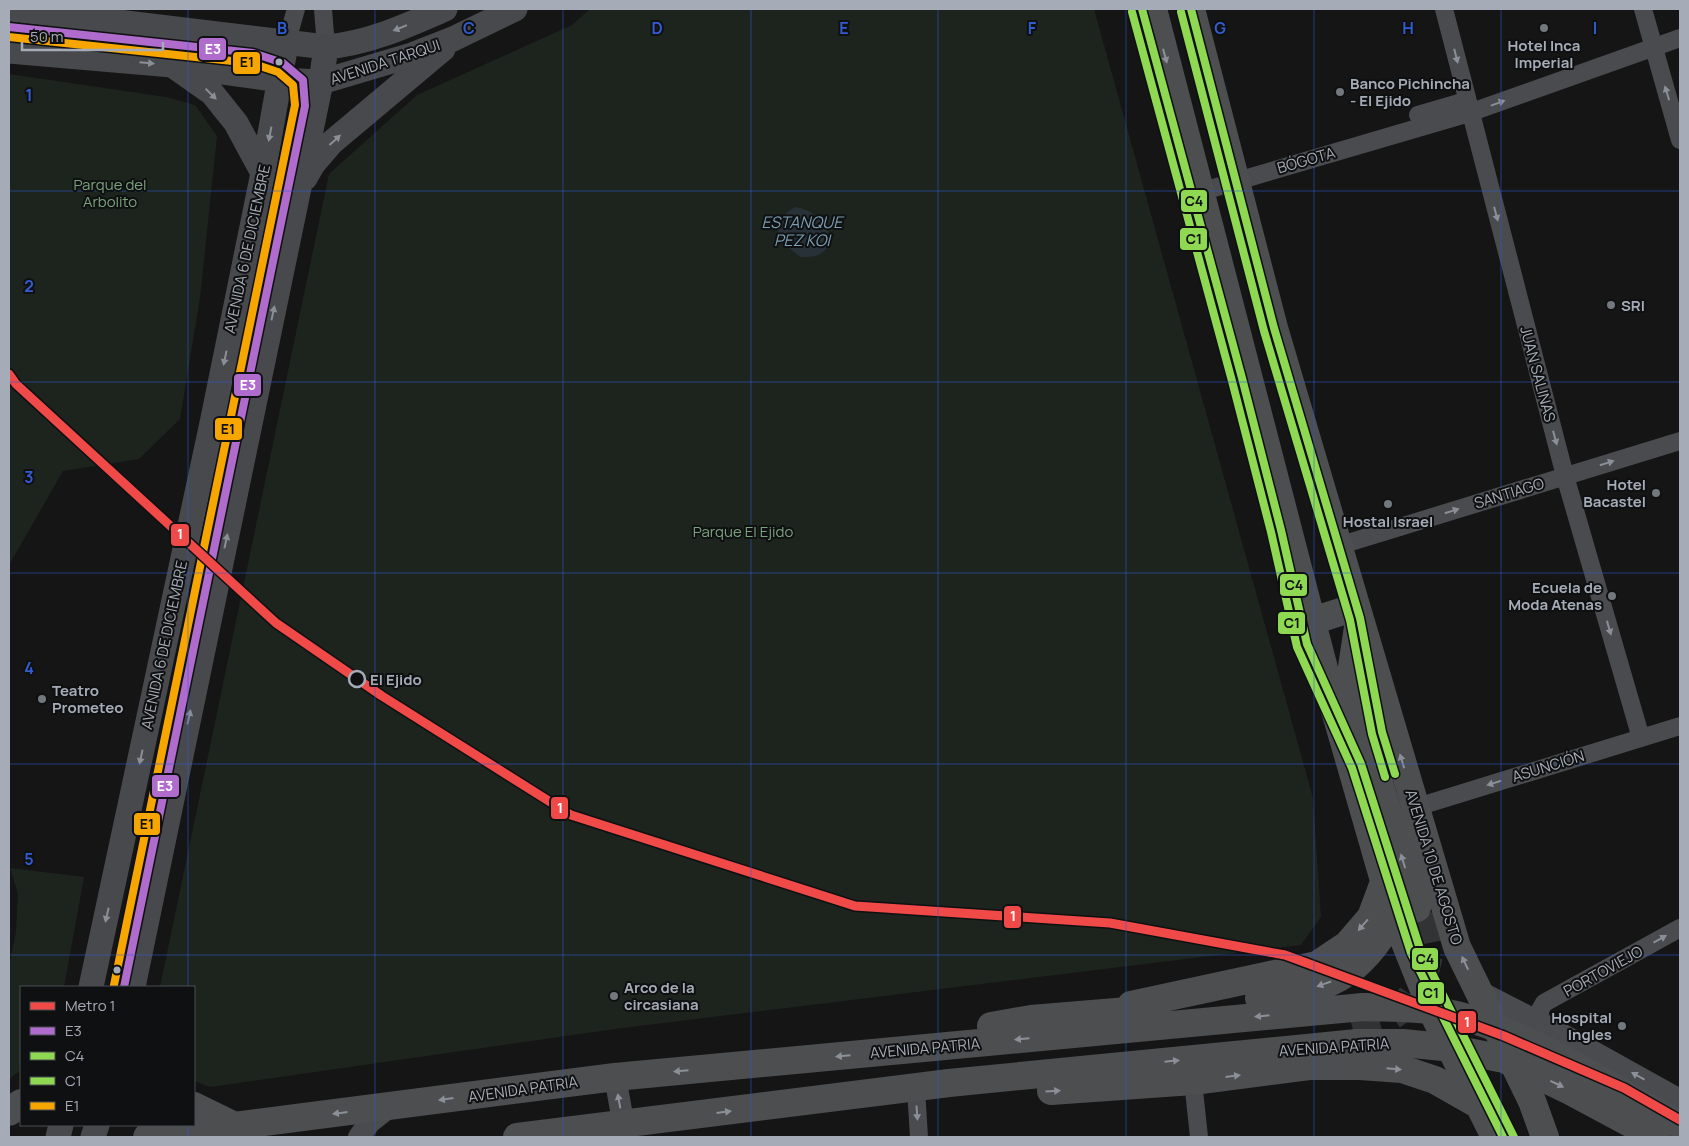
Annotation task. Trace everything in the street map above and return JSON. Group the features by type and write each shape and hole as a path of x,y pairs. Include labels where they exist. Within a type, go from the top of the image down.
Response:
{"main road":[{"name":"AVENIDA TARQUI","path":"11,9 286,44 326,47 350,45 398,30 445,9"},
{"name":"AVENIDA TARQUI","path":"9,51 172,65 281,80 322,82 349,76 452,39 515,9"},
{"path":"1153,9 1334,707 1384,882 1406,912"},
{"name":"AVENIDA 10 DE AGOSTO","path":"1191,9 1274,328 1457,947 1532,1101 1545,1137"},
{"path":"298,194 313,164 331,143 428,63 452,39"},
{"name":"AVENIDA 6 DE DICIEMBRE","path":"90,986 187,541 263,173 286,44"},
{"path":"133,986 322,82 326,47"},
{"path":"172,65 212,93 236,123 263,173"},
{"path":"1312,621 1358,612 1352,667 1363,730 1406,912 1434,1015 1495,1137"},
{"path":"1092,1013 1317,965 1346,945 1371,917 1384,882"},
{"path":"902,1050 974,1029 1031,1019 1294,995 1339,980 1366,959 1406,912"},
{"name":"AVENIDA PATRIA","path":"517,1137 624,1131 1442,1012 1474,1019 1510,1033 1680,1125"},
{"name":"AVENIDA PATRIA","path":"147,1137 615,1077 902,1050 1357,1025 1403,1043 1443,1047 1504,1059 1570,1091 1656,1137"},
{"path":"933,1086 980,1095 1193,1082 1309,1066 1360,1066 1402,1069 1435,1080 1479,1105"},
{"path":"9,1112 20,1104"},
{"path":"195,1106 235,1126"}],"street":[{"name":"AVENIDA 6 DE DICIEMBRE","path":"286,44 296,9"},
{"path":"323,9 326,47"},
{"name":"JUAN SALINAS","path":"1444,9 1565,476 1641,738"},
{"path":"1643,9 1680,140"},
{"name":"BÓGOTA","path":"1200,192 1235,175 1468,107 1680,38"},
{"name":"SANTIAGO","path":"1338,546 1680,441"},
{"name":"ASUNCIÓN","path":"1417,807 1680,726"},
{"name":"PORTOVIEJO","path":"1540,1022 1540,1010 1544,1003 1680,928"},
{"path":"1478,992 1540,1022 1680,1100"},
{"path":"615,1077 624,1131"},
{"path":"1193,1082 1199,1137"},
{"path":"919,1137 933,1086"},
{"path":"359,1137 370,1122 389,1107"}],"green space":[{"name":"Parque El Ejido","path":"590,9 1094,9 1313,798 1321,917 1301,945 622,1028 210,1087 195,1081 195,986 160,986 329,174 417,95 572,25"},
{"name":"Parque del Arbolito","path":"9,74 166,97 195,105 217,136 200,298 180,419 139,459 63,471 9,565"},
{"path":"10,868 84,877 64,986 20,986 20,1071 9,1079 9,966 16,932 18,894"}],"water":[{"name":"ESTANQUE PEZ KOI","path":"795,207 814,214 827,229 831,242 818,255 801,257 786,245 778,233 780,220"}],"tunnel":[{"path":"1352,1026 1390,1017 1404,1006 1416,989 1425,970 1429,953 1417,908"}],"metro line":[{"name":"1","path":"9,374 16,384 276,623 382,696 571,815 855,906 1110,923 1285,955 1504,1036 1624,1088 1680,1120"}],"transit line":[{"name":"C4","path":"1142,9 1242,378 1281,530 1307,644 1361,764 1420,949 1514,1137"},
{"name":"C4","path":"1191,9 1274,328 1360,618 1382,732 1395,774"},
{"name":"C1","path":"1132,12 1232,381 1271,532 1297,647 1352,768 1411,953 1503,1137"},
{"name":"C1","path":"1181,12 1264,331 1350,620 1372,734 1385,777"},
{"name":"E3","path":"9,27 253,53 283,63 303,80 305,106 124,986"},
{"name":"E1","path":"9,37 251,63 278,72 293,85 295,105 114,985"}],"place":[{"name":"Hotel Inca Imperial","path":"1544,28"},
{"name":"Banco Pichincha - El Ejido","path":"1340,92"},
{"name":"SRI","path":"1611,305"},
{"name":"Hotel Bacastel","path":"1656,493"},
{"name":"Hostal Israel","path":"1388,504"},
{"name":"Ecuela de Moda Atenas","path":"1612,596"},
{"name":"El Ejido","path":"357,679"},
{"name":"Teatro Prometeo","path":"42,699"},
{"name":"Arco de la circasiana","path":"614,996"},
{"name":"Hospital Ingles","path":"1622,1026"}]}
